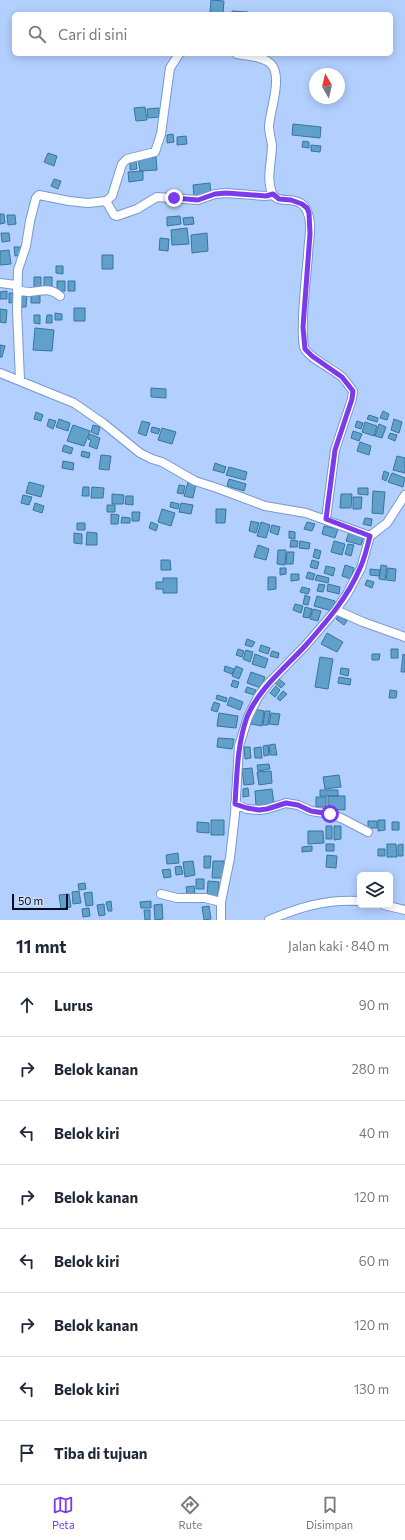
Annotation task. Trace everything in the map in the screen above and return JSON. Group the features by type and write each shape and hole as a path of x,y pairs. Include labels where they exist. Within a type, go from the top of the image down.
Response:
{"street":[{"path":"20,380 17,310 18,270 26,246 36,198 39,195 88,203 106,201 112,196 122,164 127,159 155,152 161,134 170,68 178,56"},
{"path":"245,56 266,61 273,67 276,74 269,127 272,144 269,171 270,187 273,194 279,199 291,200 302,204 307,208 309,213 310,234 303,327 305,349 312,356 342,377 353,391 352,399 335,450 326,519"},
{"path":"106,201 114,215 120,216 145,206 157,197 198,200 215,194 226,193 266,196 273,194"},
{"path":"0,283 29,292 48,290 54,291 60,296"},
{"path":"0,373 74,403 103,423 140,452 152,459 162,462 195,481 265,506 306,513 326,519 370,536"},
{"path":"221,920 221,902 230,858 239,746 253,705 267,685 336,610 347,594 360,568 370,536 386,523 405,495"},
{"path":"336,610 363,622 405,636"},
{"path":"235,804 259,810 286,803 298,805 311,811 330,814 341,818 368,832"},
{"path":"161,894 177,898 204,898 221,902"},
{"path":"269,920 295,909 319,903 357,901"},
{"path":"393,907 405,910"}],"building":[{"path":"211,0 224,1 223,12 210,12"},
{"path":"145,107 147,120 136,121 134,108"},
{"path":"159,108 159,117 148,118 147,109"},
{"path":"293,124 321,127 320,138 292,135"},
{"path":"173,134 174,142 167,143 167,135"},
{"path":"186,136 187,144 177,145 177,137"},
{"path":"303,141 309,142 309,148 302,147"},
{"path":"311,145 321,146 320,152 311,151"},
{"path":"48,153 57,156 54,166 44,162"},
{"path":"156,157 157,170 140,171 138,158"},
{"path":"136,161 137,169 130,170 130,162"},
{"path":"143,171 143,180 129,182 128,172"},
{"path":"54,179 61,181 58,189 51,186"},
{"path":"210,183 211,195 194,197 193,185"},
{"path":"0,214 4,214 5,223 0,224"},
{"path":"7,215 15,215 16,224 8,225"},
{"path":"180,216 181,224 167,226 167,217"},
{"path":"193,217 194,224 184,225 183,218"},
{"path":"187,228 189,244 172,245 171,230"},
{"path":"1,233 9,233 10,241 2,242"},
{"path":"207,233 208,251 192,253 191,235"},
{"path":"160,238 169,239 168,251 159,250"},
{"path":"14,247 22,247 22,255 15,256"},
{"path":"9,250 11,264 0,265 0,251"},
{"path":"102,255 113,255 113,269 102,269"},
{"path":"56,266 63,266 63,274 56,273"},
{"path":"34,277 41,277 41,289 34,289"},
{"path":"44,277 52,277 52,289 44,289"},
{"path":"57,281 65,281 65,291 57,291"},
{"path":"68,281 75,281 75,291 68,291"},
{"path":"7,291 7,299 0,299 0,292"},
{"path":"9,293 16,293 16,302 9,303"},
{"path":"31,294 40,294 40,303 31,303"},
{"path":"19,296 27,296 26,307 19,307"},
{"path":"74,308 85,308 85,321 74,321"},
{"path":"0,309 7,310 6,323 0,322"},
{"path":"55,313 62,314 62,320 55,320"},
{"path":"34,315 40,315 40,324 34,323"},
{"path":"47,315 52,315 52,323 46,323"},
{"path":"35,328 54,330 52,351 33,350"},
{"path":"0,345 5,346 2,357 0,357"},
{"path":"151,388 166,389 166,398 151,397"},
{"path":"383,411 389,414 387,420 380,418"},
{"path":"36,412 43,415 41,421 34,419"},
{"path":"369,415 378,418 377,422 367,419"},
{"path":"49,419 56,421 53,429 47,426"},
{"path":"59,419 70,423 68,431 56,427"},
{"path":"394,419 402,422 399,433 391,430"},
{"path":"142,421 150,423 146,436 138,433"},
{"path":"357,421 363,423 361,429 355,427"},
{"path":"365,422 377,426 374,436 362,432"},
{"path":"379,424 386,427 382,438 375,436"},
{"path":"73,425 90,431 84,446 67,441"},
{"path":"93,425 100,427 98,435 91,432"},
{"path":"152,427 160,429 158,434 151,432"},
{"path":"162,428 176,432 172,444 158,440"},
{"path":"353,431 362,434 359,441 351,438"},
{"path":"390,433 397,435 395,441 388,438"},
{"path":"90,434 100,438 97,449 89,446 91,440 88,439"},
{"path":"360,442 371,446 369,455 357,451"},
{"path":"64,445 73,448 71,454 62,451"},
{"path":"82,451 90,453 89,458 81,456"},
{"path":"101,455 111,456 109,470 99,469"},
{"path":"397,456 405,458 405,473 393,470"},
{"path":"63,461 74,463 73,470 62,468"},
{"path":"215,463 226,467 224,473 213,470"},
{"path":"229,467 247,472 245,480 226,475"},
{"path":"384,471 389,473 386,481 382,479"},
{"path":"392,473 405,478 403,487 388,482"},
{"path":"229,479 246,484 244,491 227,486"},
{"path":"29,482 44,486 41,497 26,493"},
{"path":"188,482 196,484 193,498 184,496"},
{"path":"179,485 185,486 183,494 177,493"},
{"path":"83,487 89,487 89,496 82,496"},
{"path":"92,487 104,488 103,498 91,498"},
{"path":"358,488 368,488 368,495 358,494"},
{"path":"373,491 385,492 383,514 372,513"},
{"path":"112,494 124,495 123,504 112,504"},
{"path":"341,494 352,494 351,508 340,508"},
{"path":"23,495 32,497 29,505 21,503"},
{"path":"126,496 133,496 133,505 125,504"},
{"path":"353,497 362,497 361,509 353,509"},
{"path":"171,502 179,504 178,509 170,507"},
{"path":"35,503 44,506 42,513 33,510"},
{"path":"181,503 193,505 191,514 179,512"},
{"path":"107,505 115,505 115,512 107,512"},
{"path":"162,509 175,513 171,526 158,522"},
{"path":"216,509 226,509 225,523 216,523"},
{"path":"132,512 140,512 139,521 132,521"},
{"path":"111,514 119,515 118,524 111,524"},
{"path":"122,517 130,518 130,523 121,523"},
{"path":"365,518 372,519 371,526 363,524"},
{"path":"251,521 259,523 256,533 249,531"},
{"path":"151,522 158,525 156,531 149,528"},
{"path":"261,522 270,525 266,538 257,536"},
{"path":"307,522 315,524 312,531 304,529"},
{"path":"77,523 85,523 85,530 77,530"},
{"path":"272,525 280,527 278,535 270,532"},
{"path":"324,526 338,529 335,538 322,534"},
{"path":"289,531 295,532 295,539 289,538"},
{"path":"87,532 97,533 97,545 86,545"},
{"path":"349,532 364,536 361,545 346,541"},
{"path":"74,533 82,534 82,544 74,543"},
{"path":"291,540 298,541 297,547 290,547"},
{"path":"300,541 310,543 309,549 299,548"},
{"path":"334,541 345,544 342,555 331,552"},
{"path":"348,544 354,545 351,556 345,554"},
{"path":"258,545 269,549 266,560 254,557"},
{"path":"315,549 321,551 319,559 313,557"},
{"path":"278,550 286,550 285,565 277,564"},
{"path":"287,552 294,552 293,564 286,564"},
{"path":"161,560 170,560 171,570 161,570"},
{"path":"312,560 319,562 317,569 310,567"},
{"path":"345,565 354,568 351,579 342,576"},
{"path":"381,565 387,566 385,580 379,579"},
{"path":"326,566 335,568 333,576 324,573"},
{"path":"280,568 286,568 286,574 280,575"},
{"path":"388,568 396,569 395,581 386,580"},
{"path":"370,569 380,570 379,576 370,575"},
{"path":"308,572 315,574 313,580 306,578"},
{"path":"291,574 299,574 299,580 291,581"},
{"path":"317,575 329,578 328,583 315,580"},
{"path":"268,577 276,577 276,589 268,590"},
{"path":"163,578 177,578 177,593 163,593 163,589 156,589 156,582 163,582"},
{"path":"367,580 374,582 372,588 365,585"},
{"path":"319,584 325,585 323,592 317,591"},
{"path":"328,584 340,587 339,594 327,591"},
{"path":"302,587 310,589 308,594 300,592"},
{"path":"305,595 310,597 308,605 303,604"},
{"path":"317,596 335,601 332,611 314,606"},
{"path":"295,604 303,606 301,613 293,610"},
{"path":"305,607 312,609 309,618 303,617"},
{"path":"313,609 321,611 318,621 310,619"},
{"path":"340,615 347,621 344,625 336,619"},
{"path":"327,633 343,642 337,652 321,644"},
{"path":"247,639 255,642 252,647 245,645"},
{"path":"261,645 270,648 268,654 259,651"},
{"path":"238,649 244,651 242,657 236,655"},
{"path":"391,649 398,649 398,658 391,658"},
{"path":"246,650 253,652 250,662 243,659"},
{"path":"272,651 279,653 278,658 270,656"},
{"path":"255,654 268,659 265,668 252,664"},
{"path":"372,654 380,654 379,660 372,660"},
{"path":"403,654 405,655 405,672 401,672"},
{"path":"320,657 333,659 328,689 315,687"},
{"path":"225,666 234,669 232,674 224,671"},
{"path":"236,666 243,669 239,679 232,676"},
{"path":"341,668 349,669 348,676 340,674"},
{"path":"251,672 265,677 261,688 247,683"},
{"path":"339,677 351,679 350,685 338,683"},
{"path":"279,679 285,684 281,688 275,683"},
{"path":"233,680 239,682 237,688 231,686"},
{"path":"276,686 280,690 275,697 270,693"},
{"path":"247,687 256,690 254,695 245,692"},
{"path":"390,690 397,691 396,698 389,698"},
{"path":"283,691 287,694 280,701 277,698"},
{"path":"217,695 227,698 226,702 216,699"},
{"path":"230,697 243,702 240,710 227,705"},
{"path":"214,702 220,704 217,712 211,710"},
{"path":"253,709 264,711 262,726 251,724"},
{"path":"265,711 270,711 268,725 263,725"},
{"path":"219,713 238,716 236,728 217,726"},
{"path":"271,713 280,714 278,725 269,724"},
{"path":"218,738 234,739 232,749 217,747"},
{"path":"275,744 277,755 270,755 269,745"},
{"path":"268,745 269,755 264,756 263,746"},
{"path":"244,747 250,747 251,758 245,759"},
{"path":"261,747 262,758 255,758 254,748"},
{"path":"269,764 270,769 258,771 257,765"},
{"path":"252,768 254,784 244,785 242,769"},
{"path":"271,771 272,783 259,785 257,772"},
{"path":"339,775 341,787 325,789 323,777"},
{"path":"248,788 249,796 243,797 243,789"},
{"path":"272,789 274,804 256,806 255,791"},
{"path":"320,790 338,790 338,796 320,796"},
{"path":"328,796 345,796 345,810 328,809"},
{"path":"316,797 326,797 326,807 316,807"},
{"path":"211,820 224,820 224,835 211,835"},
{"path":"378,820 385,820 385,830 378,831"},
{"path":"368,821 377,821 377,828 368,828"},
{"path":"197,822 209,823 209,833 197,832"},
{"path":"392,822 399,822 399,830 392,830"},
{"path":"326,826 332,826 332,839 326,839"},
{"path":"334,826 341,826 341,839 334,840"},
{"path":"308,831 323,831 324,843 308,844"},
{"path":"326,844 334,844 334,851 326,851"},
{"path":"387,844 396,844 397,857 387,857"},
{"path":"403,844 403,856 398,856 398,845"},
{"path":"312,846 312,851 302,852 302,847"},
{"path":"378,849 385,849 385,856 378,856"},
{"path":"178,853 179,863 167,864 166,855"},
{"path":"327,855 337,856 336,868 326,867"},
{"path":"204,856 211,856 210,868 204,868"},
{"path":"193,861 195,875 185,877 183,862"},
{"path":"213,861 224,861 224,878 212,878"},
{"path":"181,866 183,874 176,875 175,867"},
{"path":"170,869 171,877 164,878 162,870"},
{"path":"196,879 204,879 204,889 196,889"},
{"path":"208,881 219,882 218,898 207,897"},
{"path":"85,883 86,889 79,890 78,884"},
{"path":"194,886 195,893 187,894 186,887"},
{"path":"79,891 81,903 73,904 72,892"},
{"path":"92,892 93,905 86,906 84,893"},
{"path":"69,894 71,907 61,909 59,895"},
{"path":"111,901 112,911 108,911 106,902"},
{"path":"151,901 151,908 141,908 140,902"},
{"path":"104,904 105,915 99,916 97,905"},
{"path":"162,904 163,919 155,920 154,905"},
{"path":"209,906 211,919 204,920 202,907"},
{"path":"89,908 90,916 83,917 82,909"},
{"path":"144,910 150,910 150,920 145,920"}],"route":[{"path":"174,198 198,200 215,194 226,193 255,196 266,196 273,194 279,199 291,200 302,204 307,208 309,213 310,234 303,327 305,349 306,352 342,377 353,391 352,399 335,450 326,519 370,536 360,568 347,594 336,610 267,685 253,705 239,746 235,804 259,810 286,803 298,805 311,811 330,814"}]}
